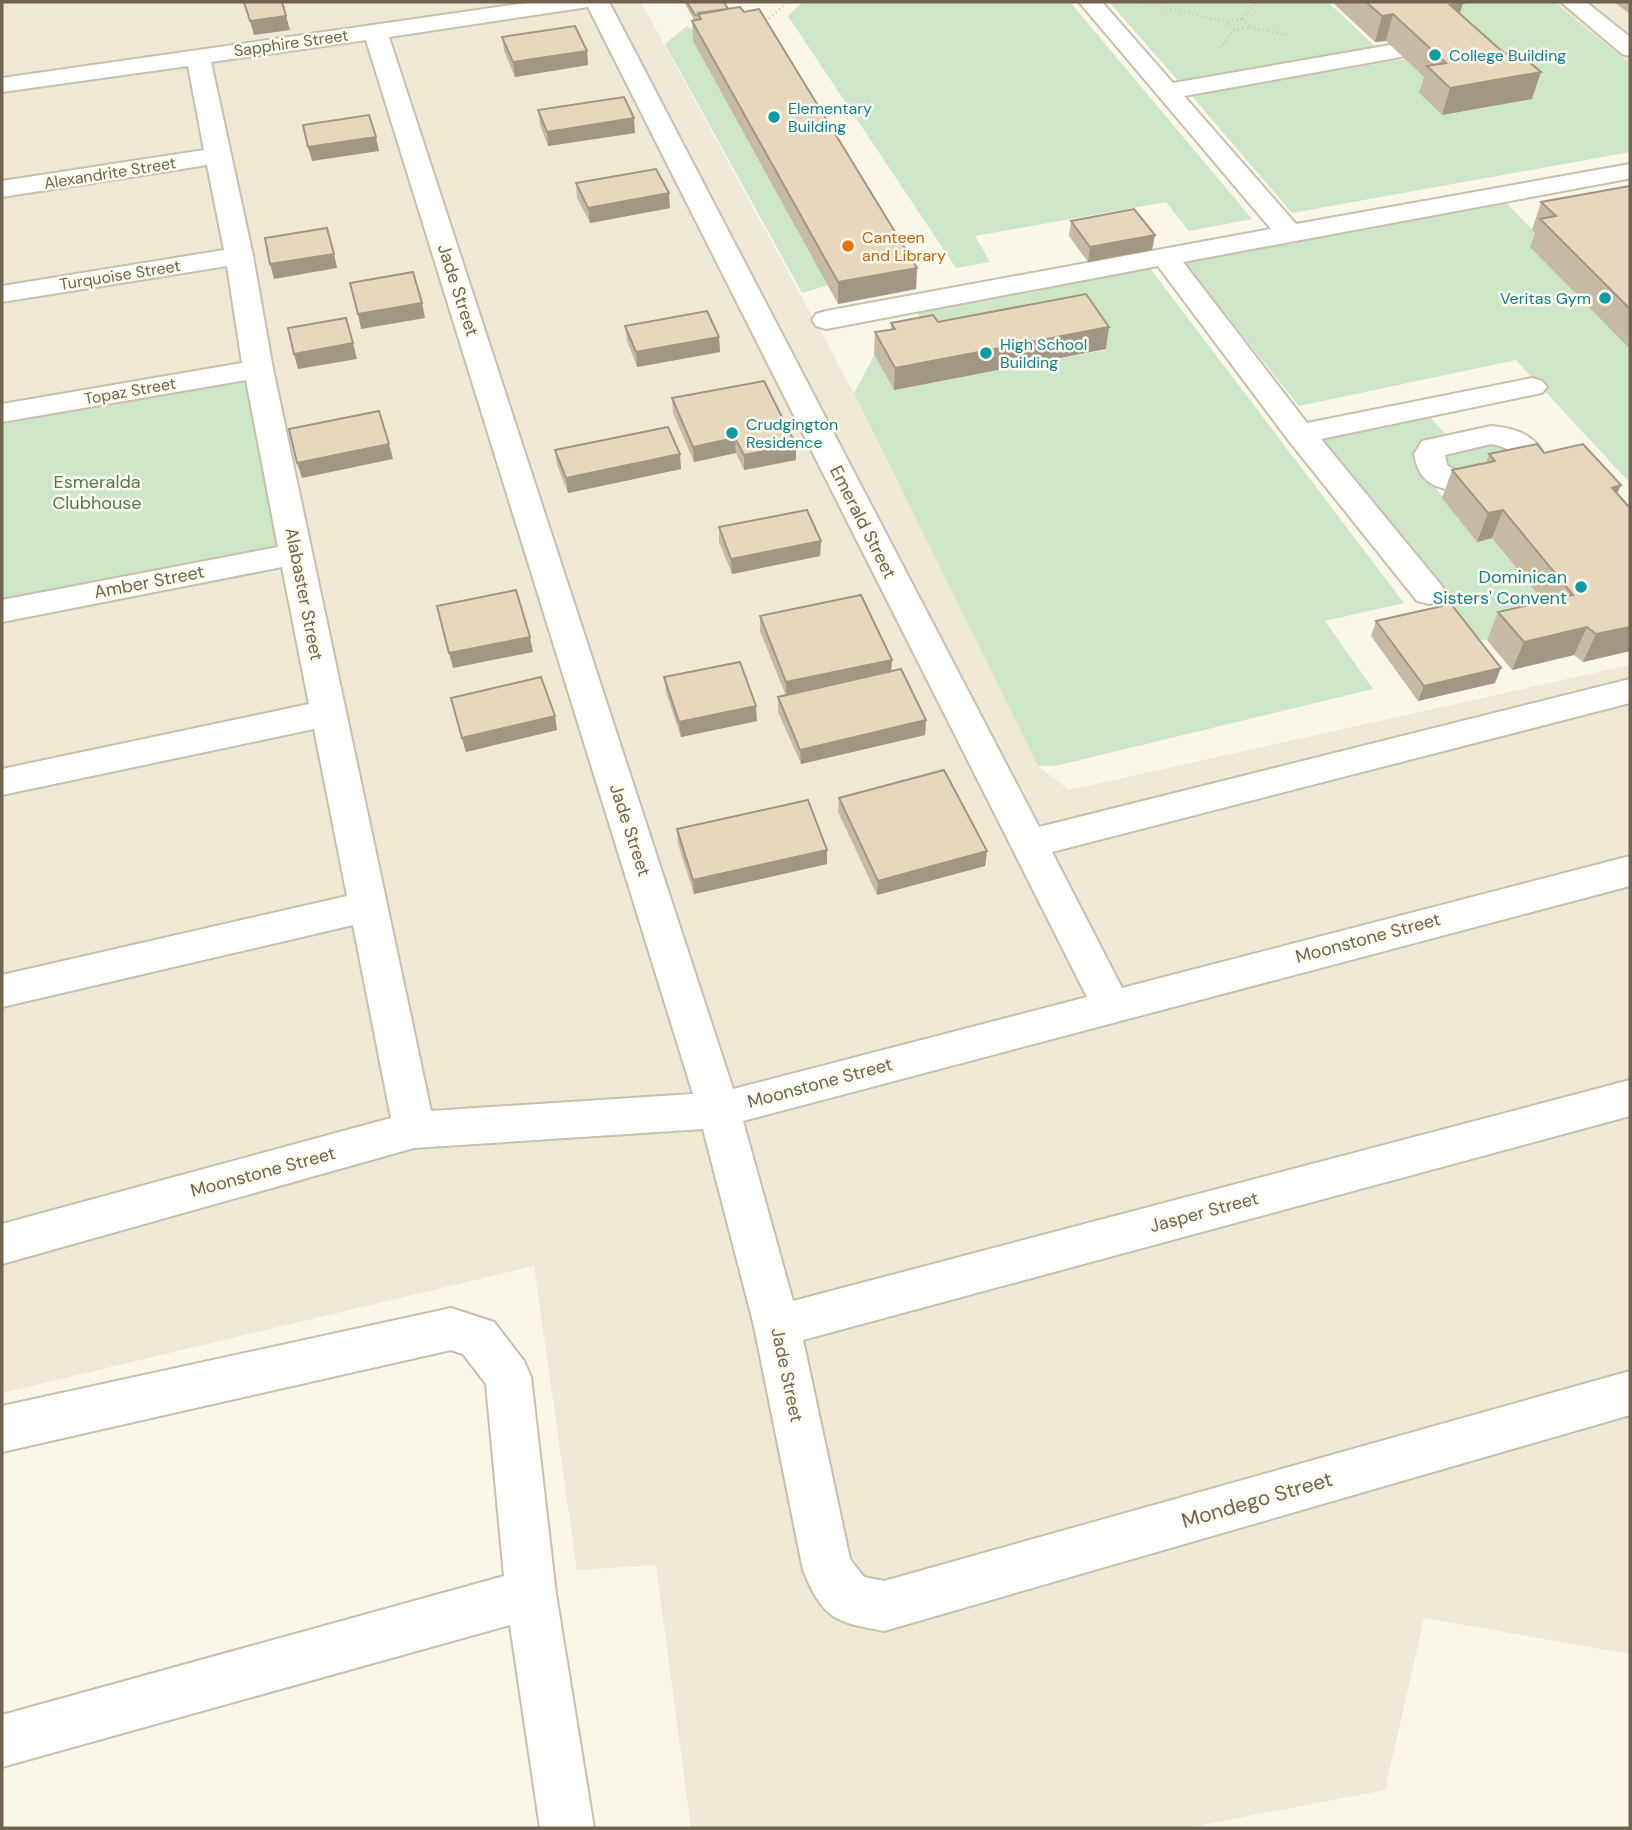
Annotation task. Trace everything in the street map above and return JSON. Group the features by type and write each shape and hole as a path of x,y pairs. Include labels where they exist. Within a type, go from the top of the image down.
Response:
{"street":[{"name":"Sapphire Street","path":"2,85 580,2"},
{"name":"Emerald Street","path":"597,2 1111,1005"},
{"path":"1090,2 1289,233"},
{"path":"1572,2 1630,49"},
{"name":"Jade Street","path":"375,31 719,1110 777,1326 828,1570 850,1600 884,1606"},
{"path":"1167,92 1396,51"},
{"name":"Alabaster Street","path":"198,57 239,256 258,369 414,1130"},
{"name":"Alexandrite Street","path":"2,190 218,156"},
{"path":"826,320 1627,171"},
{"name":"Turquoise Street","path":"2,294 239,256"},
{"path":"1164,256 1300,434 1429,593"},
{"name":"Topaz Street","path":"2,414 258,369"},
{"path":"1300,434 1532,387"},
{"path":"1431,409 1464,440"},
{"name":"Amber Street","path":"2,611 296,554"},
{"path":"1028,844 1630,691"},
{"path":"2,782 328,713"},
{"name":"Moonstone Street","path":"2,1244 414,1130 719,1110 1630,870"},
{"path":"2,991 368,906"},
{"name":"Jasper Street","path":"777,1326 1630,1098"},
{"path":"2,1429 452,1329 478,1337 508,1377 531,1594 567,1828"},
{"name":"Mondego Street","path":"884,1606 1625,1399"},
{"path":"2,1741 531,1594"}],"path":[{"path":"772,33 765,22 788,2"},
{"path":"1140,2 1226,22 1242,19 1256,2"},
{"path":"1226,22 1234,30 1250,27 1242,19"}],"shaded area":[{"path":"2,2 641,2 854,393 1038,766 1069,790 1630,665 1630,1654 1424,1618 1385,1790 1186,1828 691,1828 656,1565 577,1570 534,1266 2,1393"},
{"path":"1554,2 1630,2 1630,64"}],"green space":[{"path":"803,2 1070,2 1252,219 1189,231 1166,202 975,236 990,262 956,268 788,16"},
{"path":"1109,2 1328,2 1379,50 1180,83"},
{"path":"1424,2 1554,2 1630,64 1630,152 1292,213 1191,95 1405,59 1438,90 1420,94 1442,115 1531,99 1509,79 1497,81 1443,31 1455,29"},
{"path":"687,26 701,37 694,42 828,285 802,293 665,44"},
{"path":"1499,195 1546,244 1630,349 1630,483 1516,360 1299,406 1177,254"},
{"path":"1143,259 1404,603 1325,621 1373,689 1055,766 1038,766 854,393 875,354 894,389 1106,350 931,336 910,301"},
{"name":"Esmeralda Clubhouse","path":"243,376 282,549 2,603 2,418"},
{"path":"1419,404 1445,434 1430,439 1419,447 1415,456 1421,469 1477,541 1492,538 1561,623 1469,643 1295,431"},
{"path":"1496,442 1517,454 1467,475 1445,470 1441,455"}],"building":[{"path":"244,2 282,2 286,16 250,21"},
{"path":"687,2 724,2 728,9 695,15"},
{"path":"1366,2 1461,2 1463,3 1450,5 1505,54 1517,52 1541,72 1450,88 1427,66 1446,63 1393,14 1382,16"},
{"path":"740,7 744,12 759,9 917,268 838,282 692,21 701,19 698,13"},
{"path":"575,26 587,51 513,62 502,37"},
{"path":"624,97 634,118 547,132 538,110"},
{"path":"369,115 376,137 308,147 303,125"},
{"path":"656,169 669,193 588,208 576,183"},
{"path":"1630,186 1630,309 1540,219 1556,216 1541,202"},
{"path":"1134,209 1155,235 1090,247 1071,221"},
{"path":"327,228 334,254 270,264 265,238"},
{"path":"413,272 422,303 358,314 350,283"},
{"path":"1086,294 1109,327 895,368 875,332 895,329 891,323 933,315 938,322"},
{"path":"707,311 719,337 636,352 625,326"},
{"path":"346,318 353,343 294,354 288,328"},
{"name":"Crudgington Residence","path":"764,381 796,445 744,455 735,438 693,447 672,398"},
{"path":"379,411 389,444 297,463 289,429"},
{"path":"668,427 680,454 566,478 555,450"},
{"name":"Dominican Sisters' Convent","path":"1537,444 1544,453 1583,444 1621,485 1612,488 1630,508 1630,627 1596,634 1587,627 1524,642 1498,612 1573,595 1503,510 1488,513 1452,470 1495,461 1489,454"},
{"path":"807,510 821,541 731,559 719,527"},
{"path":"516,590 530,637 449,653 437,606"},
{"path":"861,595 892,660 786,682 760,616"},
{"path":"1451,604 1501,668 1424,686 1376,621"},
{"path":"740,662 756,706 679,722 664,677"},
{"path":"901,669 926,720 800,750 778,697"},
{"path":"541,677 555,716 462,738 451,698"},
{"path":"944,770 987,851 878,881 839,798"},
{"path":"808,800 827,850 693,880 677,829"}],"place":[{"name":"College Building","path":"1435,55"},
{"name":"Elementary Building","path":"774,117"},
{"name":"Canteen and Library","path":"848,246"},
{"name":"Veritas Gym","path":"1605,298"},
{"name":"High School Building","path":"986,353"},
{"name":"Crudgington Residence","path":"732,433"},
{"name":"Dominican Sisters' Convent","path":"1581,587"}]}
